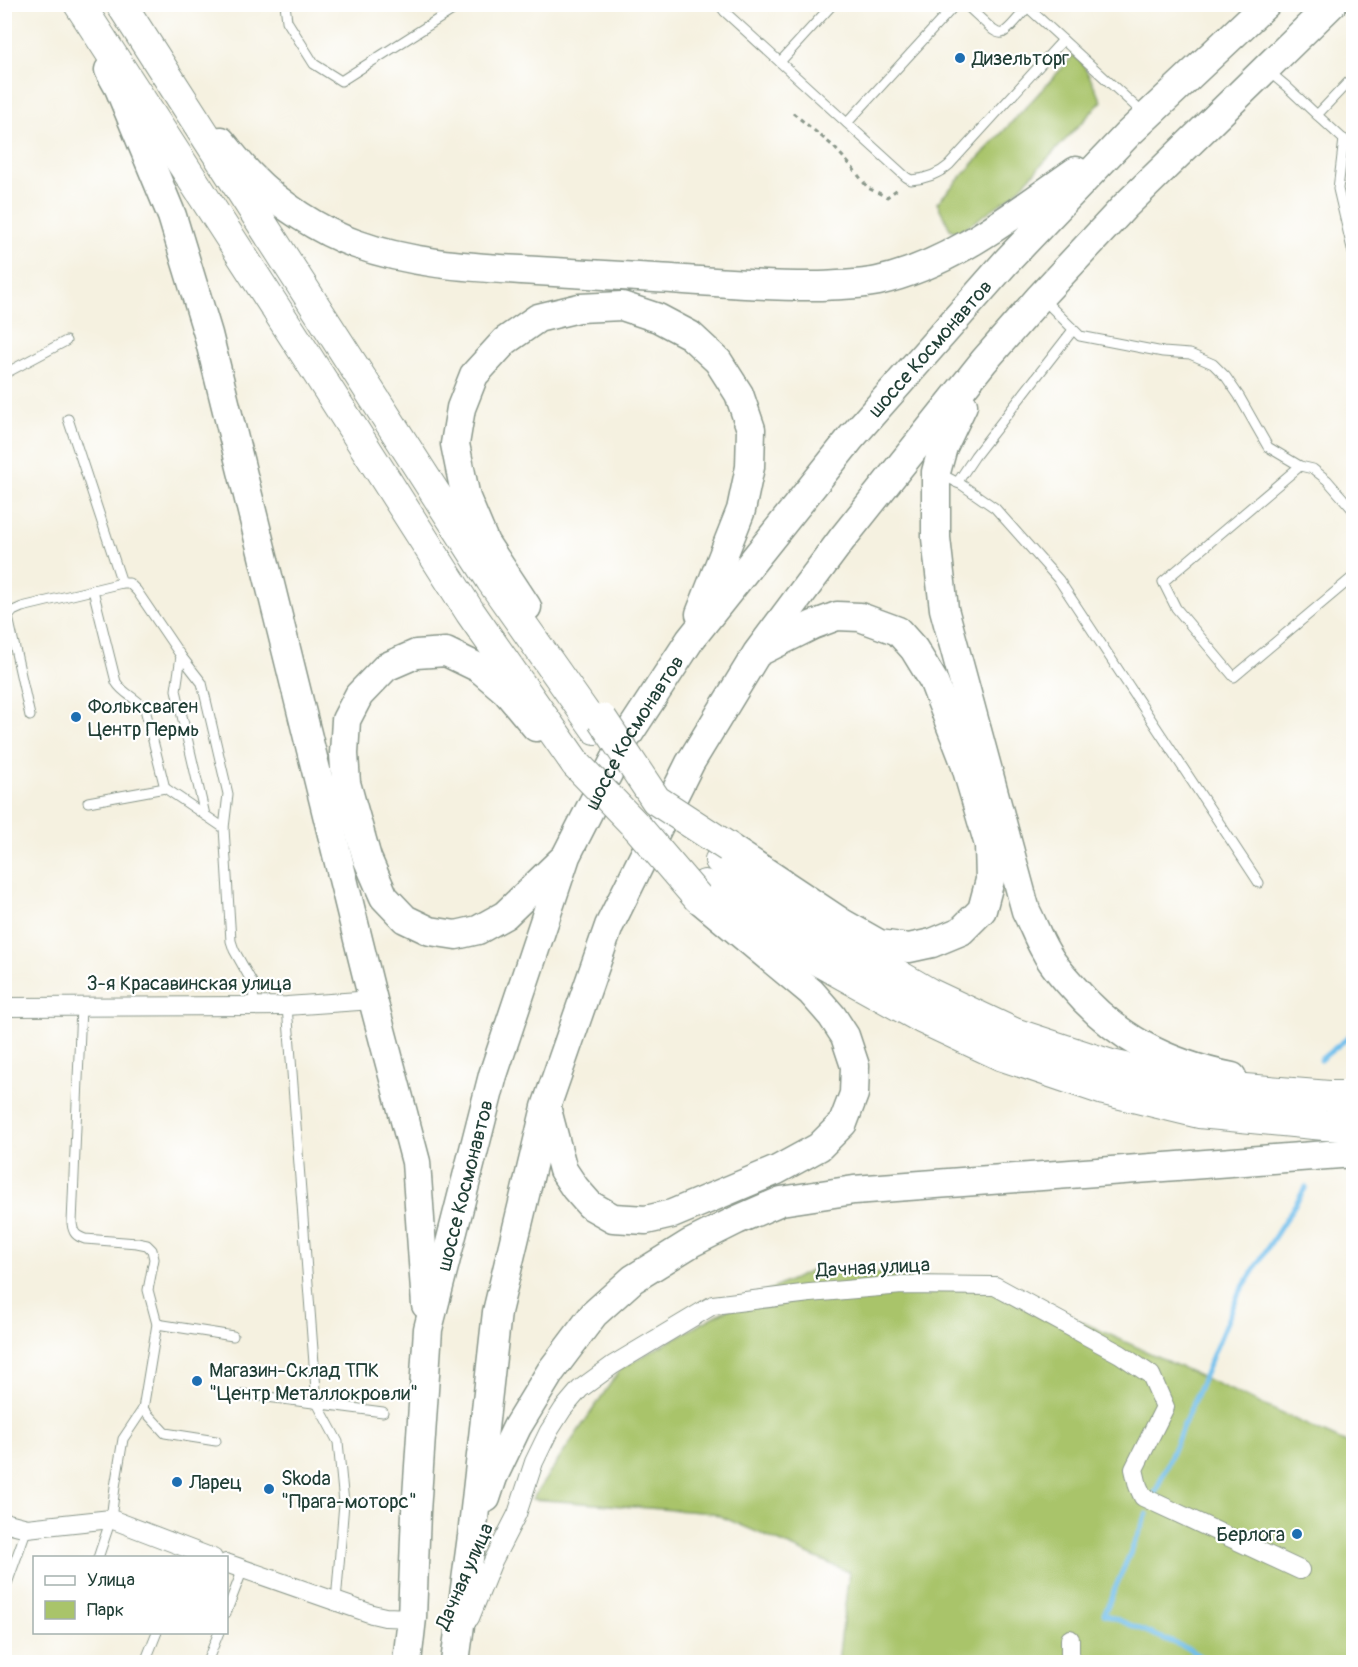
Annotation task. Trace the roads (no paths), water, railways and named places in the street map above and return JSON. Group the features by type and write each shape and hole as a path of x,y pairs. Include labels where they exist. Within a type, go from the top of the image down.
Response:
{"highway":[{"path":"79,4 573,770 639,829 713,873 826,933 929,993 1014,1033 1111,1065 1208,1086 1353,1096"},
{"path":"128,15 491,580 713,873 811,957 923,1019 1000,1055 1104,1090 1199,1113 1353,1126"}],"main road":[{"path":"74,4 119,88 172,216 208,334 373,1000 416,1162 428,1329"},
{"name":"шоссе Космонавтов","path":"407,1662 412,1618 416,1512 428,1329 493,1075 566,856 626,738 690,640 850,440 1006,262 1136,126 1266,4"},
{"path":"457,1657 497,1312 546,1107 609,926 690,763 756,653 842,539 984,361 1125,206 1332,4"},
{"path":"128,15 233,155 252,177 287,207 328,232 356,244 431,262 791,286 842,285 877,281 911,272 964,247 1136,126"},
{"path":"599,724 577,678 485,543 466,498 455,444 461,408 474,375 505,341 538,318 579,308 622,306 658,318 690,335 718,361 739,394 751,429 750,467 741,510 690,640"},
{"path":"984,361 943,447 947,477 936,538 944,609 1026,910 1046,953 1089,1007 1123,1034 1160,1054 1202,1071 1232,1077 1262,1082 1353,1087"},
{"path":"713,873 842,923 879,944 909,948 932,944 961,931 982,910 990,880 989,845 964,760 933,680 914,649 898,631 860,617 837,616 756,653"},
{"path":"566,856 505,915 478,930 456,935 430,932 405,919 384,897 367,858 346,783 344,754 346,720 359,695 386,667 416,654 446,652 479,668 506,691 573,770"},
{"path":"546,1107 562,1170 574,1188 590,1205 614,1218 646,1221 672,1214 777,1170 819,1147 843,1124 854,1094 855,1066 845,1036 832,1016 713,873"},
{"path":"472,1536 493,1478 517,1426 550,1371 594,1314 633,1279 692,1243 737,1220 781,1201 854,1190 1353,1154"}],"street":[{"name":"3-я Красавинская улица","path":"4,1007 287,1006 373,1000"},
{"name":"Дачная улица","path":"457,1657 493,1561 517,1514 534,1462 563,1409 580,1389 613,1365 713,1305 810,1293 902,1285 995,1286 1120,1354 1151,1375 1165,1407 1134,1469 1143,1497 1299,1570"},
{"path":"4,1522 27,1528 111,1519 210,1556"},
{"path":"235,1566 379,1616 412,1618"},
{"path":"1070,1639 1070,1662"}],"lane":[{"path":"285,4 287,21 314,64 341,81 462,4"},
{"path":"719,4 725,12 912,180 943,171 1063,40"},
{"path":"780,62 833,4"},
{"path":"847,123 956,4"},
{"path":"965,4 998,33 1007,30 1025,6 1063,40 1136,126"},
{"path":"1265,69 1353,149"},
{"path":"1317,115 1353,76"},
{"path":"1344,139 1338,189 1353,257"},
{"path":"1040,297 1080,336 1163,352 1190,354 1213,364 1226,377 1239,396 1268,447 1300,466 1313,468 1327,480 1353,511"},
{"path":"1073,330 975,456 947,477 995,508 1059,580 1259,883"},
{"path":"4,374 66,341"},
{"path":"68,419 122,583"},
{"path":"1300,466 1163,582 1176,608 1234,677 1353,576"},
{"path":"30,716 8,617 13,611 22,607 122,583 134,586 202,683 228,794 224,828 231,941 251,978 254,1006"},
{"path":"93,590 116,682 145,709 165,788 224,828"},
{"path":"181,656 176,690 205,815"},
{"path":"88,802 165,788"},
{"path":"287,1006 316,1404 338,1442 344,1503 336,1602"},
{"path":"81,1007 73,1231 78,1237 85,1239 137,1243 147,1245 153,1250 154,1259 148,1290 157,1324 143,1409 123,1439 111,1519 98,1556"},
{"path":"157,1324 233,1336"},
{"path":"244,1394 383,1412"},
{"path":"143,1409 165,1433 216,1441"},
{"path":"4,1592 27,1528"},
{"path":"228,1602 235,1566"},
{"path":"146,1662 156,1634"},
{"path":"207,1662 218,1634"}],"waterway":[{"path":"1320,1060 1354,1033"},
{"path":"1154,1496 1238,1295 1306,1187"},
{"path":"1147,1514 1104,1614 1189,1649 1208,1662"}],"place":[{"name":"Дизельторг","path":"960,58"},
{"name":"Фольксваген Центр Пермь","path":"76,717"},
{"name":"Магазин-Склад ТПК \"Центр Металлокровли\"","path":"197,1381"},
{"name":"Ларец","path":"177,1482"},
{"name":"Skoda \"Прага-моторс\"","path":"269,1489"},
{"name":"Берлога","path":"1297,1534"}]}
